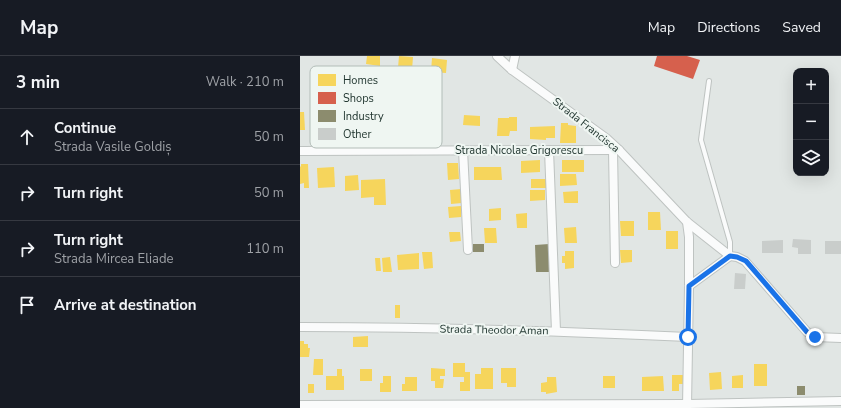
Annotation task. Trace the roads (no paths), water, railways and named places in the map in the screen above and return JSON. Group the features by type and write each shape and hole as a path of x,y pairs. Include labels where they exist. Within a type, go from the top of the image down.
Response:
{"street":[{"path":"512,70 515,56"},
{"name":"Strada Francisca","path":"495,57 594,128 687,222 730,256 746,261 807,332 815,337 841,338"},
{"path":"463,150 468,250"},
{"path":"549,150 556,331"},
{"path":"615,263 616,150"},
{"name":"Strada Nicolae Grigorescu","path":"300,151 616,150"},
{"path":"687,222 689,237 688,406"},
{"path":"689,286 730,256"},
{"name":"Strada Theodor Aman","path":"300,327 386,327 556,331 688,337"},
{"path":"300,405 688,406 841,401"}],"lane":[{"path":"709,81 701,140 730,242 730,256"}]}
